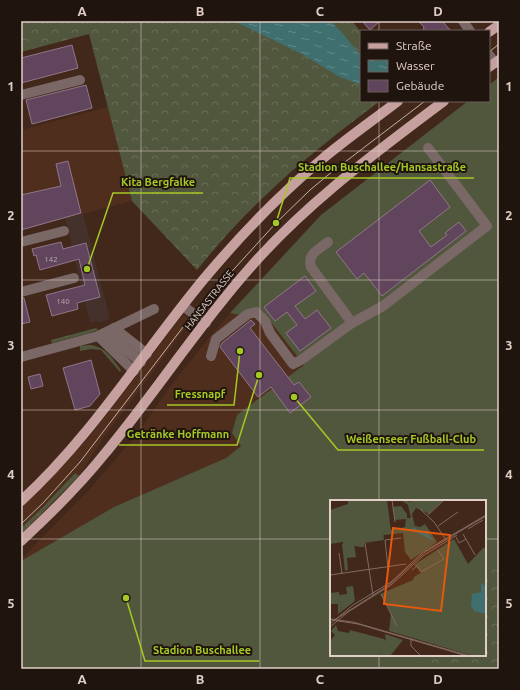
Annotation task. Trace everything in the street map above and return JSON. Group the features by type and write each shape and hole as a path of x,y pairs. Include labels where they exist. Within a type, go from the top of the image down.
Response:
{"main road":[{"path":"490,31 499,25"},
{"name":"HANSASTRASSE","path":"21,501 58,465 86,434 183,306 228,251 275,201 322,160 397,102"},
{"name":"HANSASTRASSE","path":"21,541 99,462 206,323 248,270 270,246 310,207 358,166 443,102"}],"street":[{"path":"463,21 469,30"},
{"path":"21,96 80,80"},
{"path":"211,356 216,340 248,314 256,312 265,321 270,333 293,364 301,360 352,323 383,306 487,226 428,148"},
{"path":"21,242 64,231"},
{"path":"328,242 311,255 309,261 311,267 352,323"},
{"path":"21,292 74,278"},
{"path":"183,306 206,323"},
{"path":"21,357 101,335 154,309"},
{"path":"114,328 147,354"},
{"path":"101,335 141,362"},
{"path":"101,335 134,371"}],"shaded area":[{"path":"108,107 132,201 21,230 21,130"},
{"path":"83,214 110,319 98,323 98,321 90,323 65,218"},
{"path":"230,313 270,321 304,365 241,446 226,458 114,507 21,561 21,559 87,492 135,437 169,388"},
{"path":"183,315 191,321 104,437 79,476 74,473 43,507 21,528 21,508 51,479 91,435"}],"green space":[{"path":"352,21 360,31 360,102 379,102 321,147 279,183 221,241 197,270 132,201 89,34 21,52 21,22"},
{"path":"499,77 499,553 486,571 486,500 330,500 330,656 422,656 412,669 21,669 21,561 114,507 226,458 241,446 232,433 237,415 304,365 270,321 230,313 321,215 467,102 490,102 490,84"},
{"path":"96,328 98,330 86,334 52,343 51,340"},
{"path":"80,346 95,346 108,353 121,370 120,372 101,350 91,349 80,351"},
{"path":"75,473 79,476 21,534 21,528"},
{"path":"499,487 499,669 385,669 395,656 486,656 486,500"}],"water":[{"path":"234,21 331,21 360,55 360,85 338,76 302,54"}],"building":[{"path":"362,21 380,21 370,30"},
{"path":"418,21 442,21 450,30 423,30 424,27"},
{"path":"72,45 78,68 21,83 21,58"},
{"path":"86,85 92,108 32,124 26,100"},
{"path":"68,161 81,213 21,230 21,195 61,186 56,164"},
{"path":"430,180 450,207 419,231 431,247 447,235 445,233 459,222 466,231 382,296 364,273 357,279 336,252"},
{"path":"61,242 63,249 86,243 100,297 77,303 78,309 52,316 46,295 85,285 79,259 40,270 36,255 34,256 32,249"},
{"path":"305,276 316,291 295,306 305,319 317,310 331,328 300,351 286,333 297,325 287,312 275,321 264,307"},
{"path":"21,298 24,298 30,322 21,324"},
{"path":"251,320 255,324 250,328 294,385 299,382 311,397 290,413 271,387 258,397 220,347 222,343"},
{"path":"91,360 100,394 90,406 75,410 63,368"},
{"path":"40,374 43,386 31,389 28,377"}],"tram line":[{"path":"490,51 499,44"},
{"path":"21,524 43,503 80,462 193,314 276,223 328,175 424,102"}],"place":[{"name":"Stadion Buschallee/Hansastraße","path":"276,223"},
{"name":"Kita Bergfalke","path":"87,269"},
{"name":"Fressnapf","path":"240,351"},
{"name":"Getränke Hoffmann","path":"259,375"},
{"name":"Weißenseer Fußball-Club","path":"294,397"},
{"name":"Stadion Buschallee","path":"126,598"}]}
